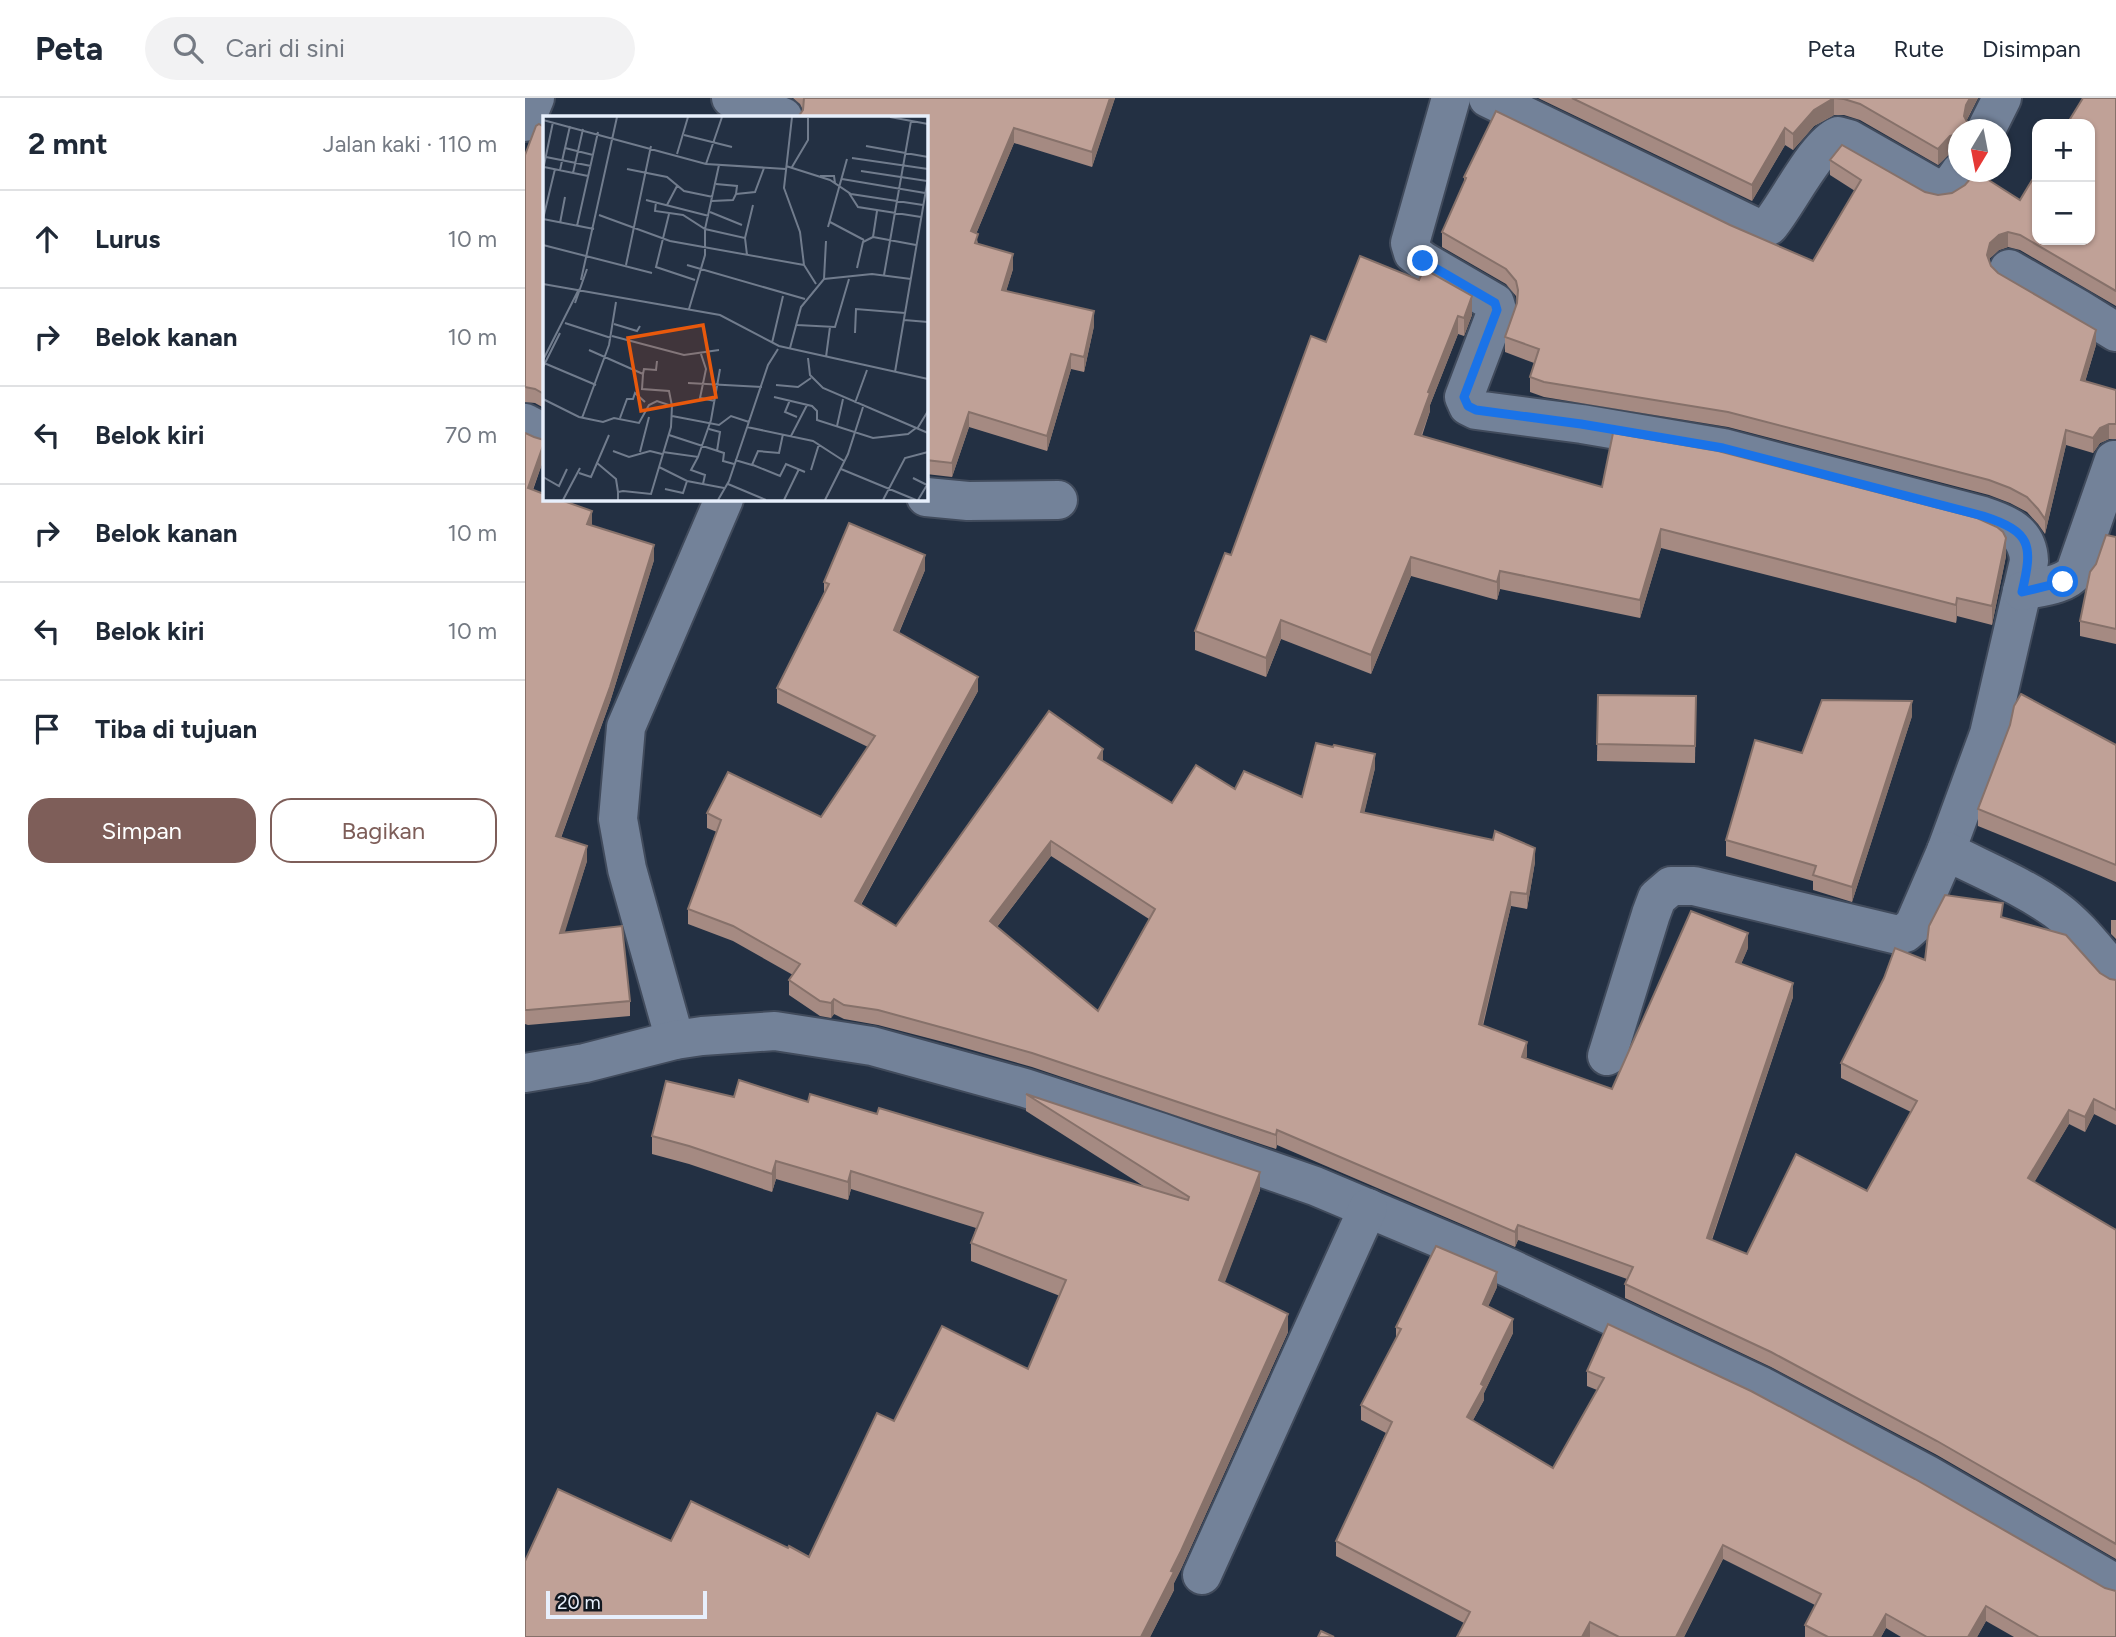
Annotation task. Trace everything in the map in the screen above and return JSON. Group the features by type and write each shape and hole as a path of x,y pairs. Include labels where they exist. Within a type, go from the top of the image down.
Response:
{"street":[{"path":"525,122 535,98"},
{"path":"731,98 780,116"},
{"path":"1451,98 1410,243 1413,253 1423,261 1495,303 1497,310 1464,397 1468,406 1476,410 1581,424 1723,448 1995,520 2006,524 2027,544 2029,561 1989,734 1946,851 1914,925 1898,935 1694,886 1671,886 1657,898 1651,914 1608,1056"},
{"path":"1488,98 1757,228 1769,226 1829,141 1838,136 1849,139 1935,188 1940,189 1952,182"},
{"path":"1992,119 2002,98"},
{"path":"2009,269 2116,332"},
{"path":"525,423 543,432"},
{"path":"2022,592 2063,582 2075,572 2115,458"},
{"path":"927,497 968,501 1058,500"},
{"path":"689,1038 627,869 618,819 626,727 724,500"},
{"path":"1946,851 2033,895 2057,911 2078,930 2116,973"},
{"path":"525,1073 585,1063 689,1038 775,1031 872,1046 1025,1088 1315,1186 1506,1266 1761,1386 1926,1474 2116,1584"},
{"path":"1202,1576 1368,1208"}],"building":[{"path":"804,98 1110,98 1092,152 1014,128 971,231 978,234 975,243 1013,254 1002,290 1094,311 1084,357 1071,354 1047,436 969,412 952,463 927,460 927,116 799,116 803,110"},
{"path":"1572,98 1834,98 1814,110 1793,134 1785,128 1752,185"},
{"path":"1834,98 1970,98 1966,105 1966,119 1948,119 1948,138 1938,149 1860,104"},
{"path":"2083,98 2116,98 2116,291 2037,245 2095,245 2095,119 2070,119"},
{"path":"1496,111 1730,225 1813,261 1861,180 1830,160 1842,145 1925,192 1938,195 1952,193 1968,182 1992,182 2020,200 2032,180 2032,242 2008,232 1999,235 1990,243 1987,255 1991,266 1998,273 2096,330 2081,380 2116,390 2116,424 2100,428 2093,438 2066,430 2045,519 2027,497 1989,480 1728,412 1544,382 1530,377 1539,349 1505,337 1517,303 1516,281 1506,269 1442,232 1466,178 1464,177"},
{"path":"539,124 543,126 543,393 525,387 525,155"},
{"path":"1360,256 1419,280 1424,269 1472,296 1464,318 1458,316 1428,392 1430,393 1415,434 1602,487 1613,433 1718,451 1977,518 1997,527 2006,538 1992,606 1957,598 1956,605 1661,529 1640,600 1500,571 1497,582 1411,557 1371,655 1281,620 1266,658 1195,631 1225,553 1231,555 1311,336 1326,342"},
{"path":"525,433 543,440 528,488 543,494 543,500 561,500 592,511 587,524 654,545 610,687 556,836 587,846 560,933 622,926 630,1001 525,1010"},
{"path":"849,523 925,555 894,630 978,677 855,901 896,926 1049,711 1103,749 1098,758 1172,803 1196,765 1235,789 1244,771 1302,797 1316,743 1334,745 1375,754 1361,812 1493,840 1495,831 1535,848 1527,894 1511,892 1479,1024 1527,1042 1522,1057 1612,1089 1691,911 1748,933 1736,962 1793,983 1707,1238 1747,1254 1796,1154 1867,1191 1917,1101 1841,1063 1884,978 1895,948 1925,960 1929,926 1945,895 2003,903 2001,917 2066,935 2100,973 2116,980 2116,1110 2094,1099 2085,1117 2069,1110 2028,1178 2116,1230 2116,1544 1937,1441 1771,1352 1625,1284 1633,1267 1518,1225 1515,1232 1277,1130 1276,1135 1032,1053 951,1030 878,1010 844,1005 834,999 831,1003 820,1001 789,980 800,964 733,926 688,909 721,820 707,813 728,772 821,817 875,736 777,688 829,584 824,582","holes":["1051,841 1155,909 1098,1011 990,921"]},
{"path":"2106,535 2116,537 2116,629 2080,621 2090,572 2096,564"},
{"path":"2021,694 2116,745 2116,865 1978,809 2010,725 2014,706"},
{"path":"1598,695 1696,696 1695,746 1597,744"},
{"path":"1822,700 1912,701 1852,887 1813,875 1816,866 1726,840 1755,740 1802,753"},
{"path":"739,1080 808,1102 810,1094 877,1114 879,1108 1188,1200 1189,1197 1026,1094 1260,1172 1219,1280 1288,1314 1171,1571 1174,1572 1141,1637 525,1637 525,1561 558,1489 671,1541 691,1501 809,1557 877,1413 894,1421 942,1326 1028,1369 1066,1280 971,1243 983,1213 851,1171 848,1182 776,1161 772,1174 652,1136 666,1081 734,1097"},
{"path":"1436,1246 1497,1272 1483,1304 1513,1319 1481,1384 1484,1386 1467,1417 1553,1468 1604,1378 1587,1371 1608,1324 1751,1391 1915,1479 2105,1588 2116,1591 2116,1637 2039,1637 1986,1606 1968,1637 1927,1637 1886,1614 1873,1637 1828,1637 1805,1625 1821,1594 1723,1545 1676,1637 1619,1637 1590,1622 1582,1637 1457,1637 1470,1612 1336,1541 1392,1422 1361,1405 1401,1329 1396,1327"},
{"path":"1321,1631 1334,1637 1318,1637"}],"route":[{"path":"1423,261 1495,303 1497,310 1464,397 1468,406 1476,410 1581,424 1723,448 1983,516 2006,524 2027,544 2029,561 2022,592 2063,582"}]}
